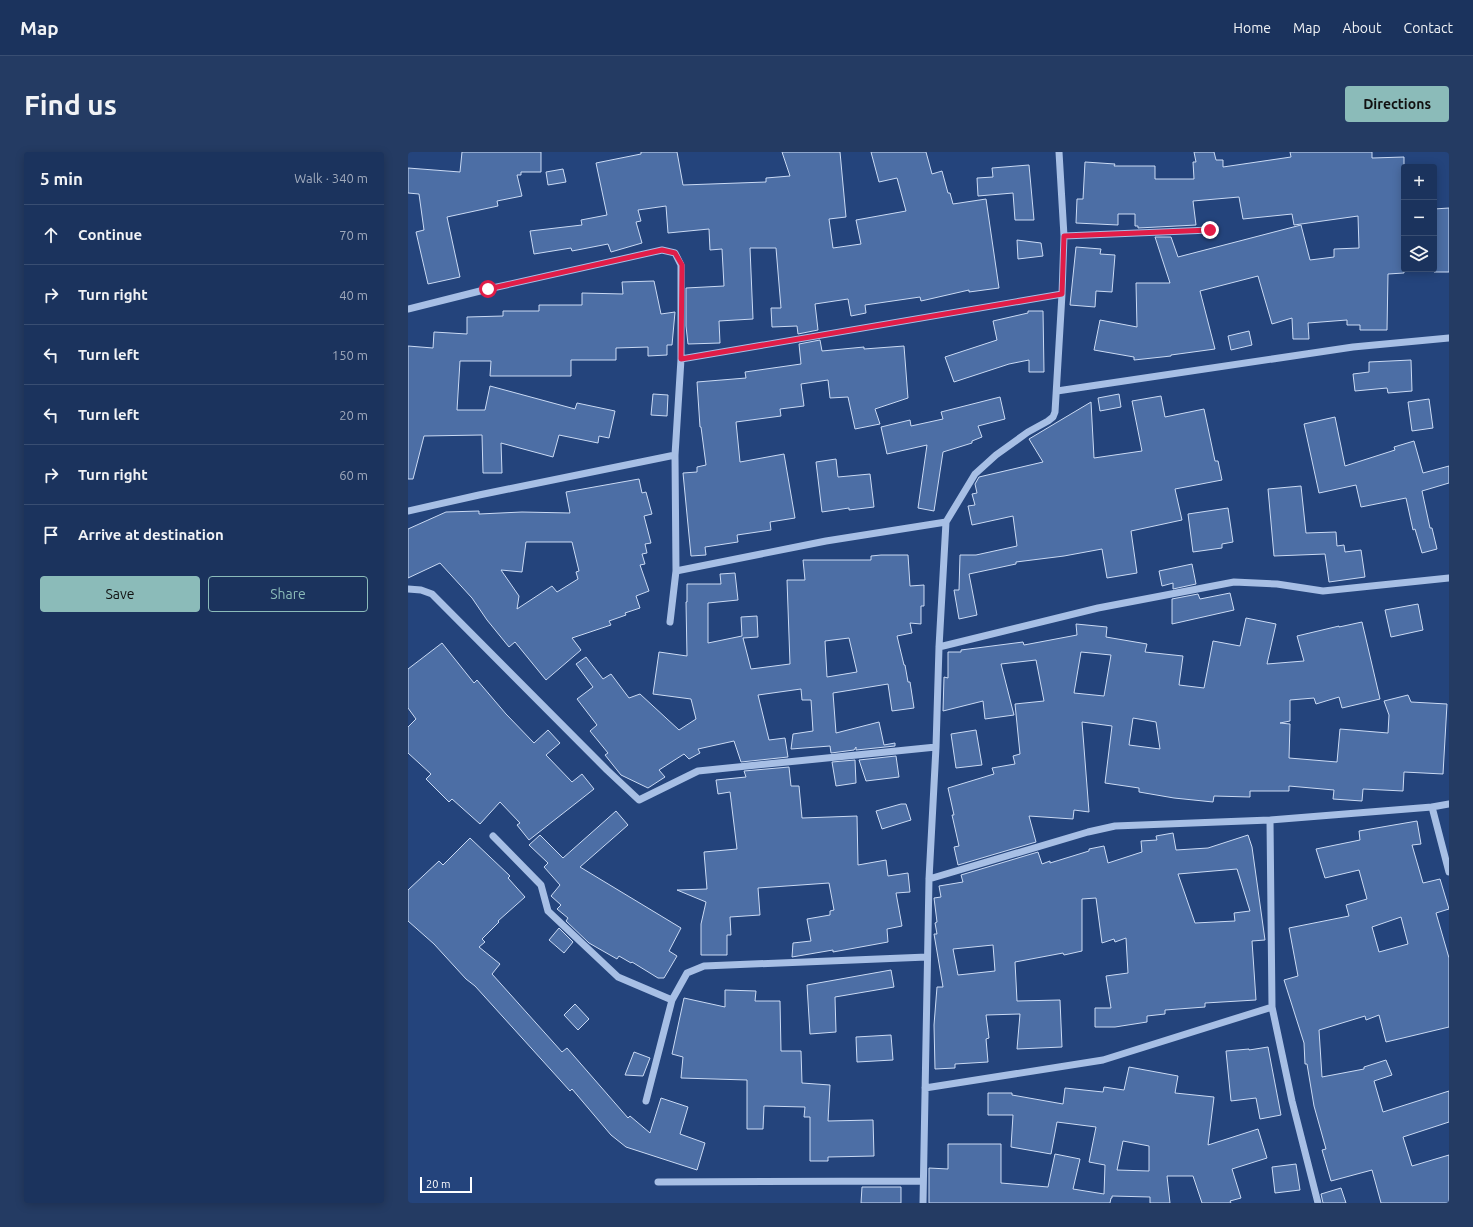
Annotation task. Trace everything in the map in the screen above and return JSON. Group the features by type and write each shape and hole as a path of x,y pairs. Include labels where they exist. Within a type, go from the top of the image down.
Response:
{"street":[{"path":"923,1203 929,879 946,522 975,474 996,455 1053,417 1055,412 1064,236 1059,152"},
{"path":"1064,236 1210,230"},
{"path":"408,309 488,289 662,250 675,253 682,265 681,359 675,455 676,571 670,622"},
{"path":"681,359 1062,294"},
{"path":"1057,391 1353,347 1449,338"},
{"path":"408,511 675,455"},
{"path":"676,571 826,541 946,522"},
{"path":"939,647 1098,608 1234,582 1277,584 1323,591 1449,578"},
{"path":"408,589 421,590 432,594 607,770 639,800 698,771 936,747"},
{"path":"929,879 1088,832 1115,826 1270,820 1432,807 1449,804"},
{"path":"1432,807 1449,872"},
{"path":"1270,820 1272,1007 1292,1101 1318,1203"},
{"path":"493,836 541,885 548,911 618,977 672,1000"},
{"path":"646,1101 672,1000 687,973 704,966 927,957"},
{"path":"925,1088 1103,1060 1272,1007"},
{"path":"658,1182 923,1181"}],"building":[{"path":"462,152 541,152 541,172 521,172 521,175 517,175 522,196 497,201 498,206 447,217 460,277 428,284 416,232 424,230 419,194 408,193 408,168 460,172"},
{"path":"641,152 677,152 683,185 766,182 766,178 790,176 782,152 840,152 846,217 829,219 833,248 861,244 856,220 906,211 897,178 879,182 871,152 926,152 932,174 942,171 948,193 950,193 953,204 986,199 999,288 969,292 969,290 921,301 920,297 865,305 866,313 851,316 848,299 815,304 818,330 798,334 797,326 772,327 771,308 781,308 776,248 750,248 753,319 719,321 720,343 688,344 686,326 686,288 724,286 722,249 710,250 709,229 668,233 666,206 638,210 641,221 636,222 642,243 611,252 608,244 572,251 571,248 534,254 530,231 582,225 581,220 607,215 596,163 641,154"},
{"path":"1194,152 1214,152 1216,160 1223,160 1223,167 1291,157 1290,152 1372,152 1372,158 1404,157 1404,164 1401,164 1401,272 1404,273 1388,274 1387,330 1360,330 1360,325 1347,325 1347,320 1308,323 1309,339 1293,339 1292,318 1272,324 1258,276 1200,291 1215,349 1134,360 1134,357 1094,350 1100,320 1137,327 1136,283 1170,283 1155,237 1171,237 1178,257 1301,225 1310,260 1334,257 1334,249 1359,248 1358,216 1294,225 1292,214 1243,219 1239,197 1193,201 1196,225 1138,228 1138,226 1135,226 1135,214 1118,214 1118,225 1076,223 1077,199 1083,199 1085,162 1115,164 1114,166 1155,166 1155,179 1194,179 1193,162 1196,162"},
{"path":"1029,165 1034,220 1015,220 1013,193 978,196 977,178 993,177 992,168"},
{"path":"563,169 566,182 548,185 546,172"},
{"path":"1449,208 1449,272 1437,272 1437,209"},
{"path":"1017,240 1041,243 1043,256 1018,259"},
{"path":"1076,247 1101,249 1100,254 1115,255 1112,292 1096,291 1095,307 1070,305"},
{"path":"654,281 661,314 675,312 672,345 667,345 667,355 648,356 648,347 616,348 616,360 571,360 571,376 490,376 491,361 460,361 457,410 485,410 490,386 575,409 577,403 615,411 609,438 599,436 598,443 559,435 553,457 501,443 502,473 483,473 482,435 424,436 413,479 408,479 408,346 433,348 434,332 467,334 467,317 503,316 503,311 539,311 539,305 582,305 582,293 623,294 622,282"},
{"path":"1028,311 1043,311 1044,372 1029,372 1029,360 1009,364 954,382 945,357 997,340 993,321 1028,313"},
{"path":"1249,331 1252,345 1231,350 1228,336"},
{"path":"820,340 822,351 864,347 864,349 904,346 908,398 875,409 880,424 855,429 848,397 830,398 828,380 801,384 804,406 780,409 781,416 736,422 740,462 784,454 795,518 770,522 771,530 737,535 738,542 705,547 706,555 691,556 683,473 697,472 697,467 706,465 700,427 697,382 746,378 745,372 801,364 799,344"},
{"path":"1411,360 1412,391 1388,393 1387,388 1355,391 1353,374 1369,372 1369,362"},
{"path":"653,394 668,395 667,416 651,415"},
{"path":"1119,394 1121,407 1100,411 1098,398"},
{"path":"1161,396 1165,417 1204,409 1215,461 1218,461 1222,480 1175,489 1182,520 1131,531 1137,573 1107,578 1102,549 1064,556 1016,562 1016,564 969,574 977,615 959,619 954,590 959,590 960,555 976,555 1017,546 1013,516 972,525 968,506 975,505 972,494 977,493 975,484 979,477 1043,462 1029,439 1091,402 1094,458 1142,451 1132,401"},
{"path":"1000,397 1005,419 978,426 982,437 972,441 972,443 943,452 934,511 918,508 927,445 887,454 881,427 910,420 911,426 943,419 941,412"},
{"path":"1429,399 1433,428 1412,431 1408,402"},
{"path":"1335,417 1345,466 1395,450 1394,447 1414,441 1423,473 1449,466 1449,483 1422,491 1430,528 1432,528 1437,549 1422,553 1415,529 1413,530 1406,498 1361,507 1356,485 1319,493 1304,424"},
{"path":"836,459 838,477 870,474 874,507 849,510 849,508 822,512 816,462"},
{"path":"639,479 642,493 646,492 652,514 644,516 651,543 645,544 647,553 642,554 645,564 640,565 649,591 636,596 640,608 609,621 611,625 572,638 581,650 546,680 515,642 509,647 487,620 472,598 440,563 408,578 408,529 446,512 479,511 479,514 522,512 570,513 566,492","holes":["526,542 572,542 579,571 576,572 578,579 557,592 552,586 517,609 519,596 501,570 522,572"]},
{"path":"1301,486 1306,533 1336,532 1337,546 1344,545 1345,552 1361,550 1365,577 1329,582 1325,554 1274,556 1268,489"},
{"path":"1228,508 1233,542 1222,544 1222,548 1193,552 1188,514"},
{"path":"908,555 910,586 924,585 924,606 921,606 921,624 910,623 912,633 897,636 908,682 910,682 914,708 892,711 888,684 833,693 836,733 879,722 884,745 895,743 895,746 856,750 856,747 854,750 831,753 830,746 791,749 793,734 813,731 811,700 802,700 801,689 758,695 769,740 785,738 788,757 741,762 734,741 698,749 700,753 689,759 684,754 659,770 665,777 648,788 621,775 605,755 608,753 590,731 597,725 577,699 593,687 576,664 586,657 603,679 611,674 629,698 640,694 679,730 696,719 691,699 653,694 659,652 687,656 687,584 721,584 720,574 735,573 738,600 708,603 708,643 742,636 741,617 757,616 758,637 743,638 751,669 790,664 787,580 805,580 803,560 871,560 871,556","holes":["849,638 857,672 827,677 825,641"]},
{"path":"1192,564 1196,584 1173,589 1173,583 1162,586 1159,571"},
{"path":"1230,593 1234,610 1172,624 1172,599 1198,594 1200,599"},
{"path":"1418,604 1423,630 1391,637 1385,610"},
{"path":"1246,618 1276,624 1267,664 1304,661 1297,636 1362,622 1380,699 1342,708 1339,697 1316,704 1314,698 1290,700 1290,721 1280,723 1290,724 1289,758 1337,762 1340,729 1388,733 1389,715 1384,701 1408,695 1411,702 1447,704 1443,774 1404,772 1403,791 1363,789 1362,801 1333,799 1334,790 1289,786 1289,791 1250,791 1250,797 1214,796 1213,802 1174,798 1139,792 1139,788 1105,783 1112,726 1082,722 1089,812 1074,810 1073,819 1029,816 1036,842 958,865 954,847 959,846 948,788 994,774 992,768 1015,764 1013,756 1020,754 1015,704 1044,701 1036,660 1001,664 1014,715 985,719 983,701 943,711 944,677 948,678 948,652 961,652 961,650 1023,642 1024,645 1077,635 1076,624 1107,627 1106,637 1147,644 1145,652 1183,656 1179,685 1204,688 1213,641 1240,646","holes":["1081,652 1111,655 1104,696 1074,693","1133,718 1156,722 1160,749 1129,745"]},
{"path":"442,643 474,683 477,680 506,714 534,743 548,730 560,743 546,755 572,782 582,774 594,789 529,840 517,825 520,823 500,802 480,824 452,799 449,802 426,779 431,774 408,753 408,727 416,719 408,708 408,669"},
{"path":"976,730 982,765 956,768 951,734"},
{"path":"896,756 899,777 866,781 859,760"},
{"path":"855,760 856,783 836,786 832,762"},
{"path":"789,767 791,786 799,786 802,818 857,816 858,865 886,860 888,876 908,873 910,892 896,893 902,926 887,929 888,942 833,952 833,950 792,957 793,943 811,941 807,919 830,915 830,911 834,910 829,883 758,888 760,915 730,917 731,935 727,935 727,955 701,955 701,924 706,902 677,890 707,889 704,852 737,849 730,792 718,794 716,780 746,777 744,771"},
{"path":"906,804 911,820 882,829 876,811"},
{"path":"616,811 628,825 580,867 681,928 669,951 677,956 664,978 658,978 619,956 617,959 589,943 566,921 568,918 557,909 561,905 551,896 560,885 544,867 548,863 529,845 540,835 563,858"},
{"path":"1417,821 1421,844 1412,845 1423,883 1440,879 1449,909 1436,913 1449,958 1449,1027 1386,1042 1379,1015 1366,1020 1365,1016 1319,1030 1322,1077 1364,1069 1364,1067 1386,1060 1392,1075 1374,1081 1383,1112 1449,1091 1449,1122 1403,1137 1412,1166 1449,1155 1449,1203 1381,1203 1372,1170 1331,1181 1322,1150 1326,1149 1314,1106 1307,1064 1305,1064 1304,1043 1284,980 1298,976 1289,928 1349,916 1346,905 1367,899 1359,870 1325,878 1316,849 1360,840 1359,831","holes":["1401,917 1408,944 1379,952 1372,927"]},
{"path":"1173,833 1176,850 1208,848 1248,835 1252,847 1265,940 1252,941 1256,1000 1205,1003 1205,1007 1165,1010 1165,1014 1147,1016 1147,1022 1115,1027 1095,1027 1095,1008 1111,1008 1106,976 1128,973 1126,938 1115,942 1114,939 1102,943 1096,898 1082,899 1082,951 1015,962 1017,1001 1060,1000 1062,1047 1017,1049 1020,1014 986,1015 989,1038 986,1039 988,1062 955,1064 955,1068 935,1069 934,1025 937,987 943,987 934,934 937,934 935,923 937,922 934,898 941,897 939,886 963,882 961,875 1038,852 1042,864 1089,851 1089,849 1104,846 1108,863 1142,852 1141,841 1157,840 1156,836","holes":["1237,869 1250,911 1234,913 1235,921 1195,923 1178,874","993,945 995,971 958,975 953,949"]},
{"path":"470,838 510,876 508,878 525,897 498,921 499,922 482,939 485,942 479,947 500,964 492,974 562,1052 567,1048 628,1118 630,1116 650,1133 661,1098 688,1107 680,1134 705,1143 697,1170 626,1147 611,1135 572,1089 570,1091 475,986 466,979 434,944 408,921 408,890 439,861 443,865"},
{"path":"559,928 573,942 564,953 549,940"},
{"path":"891,970 894,987 835,997 836,1032 810,1034 807,985"},
{"path":"725,990 756,991 755,1001 780,1001 781,1051 801,1051 802,1083 830,1085 828,1121 873,1120 874,1156 828,1157 828,1161 810,1161 810,1117 804,1117 805,1107 764,1106 763,1129 747,1129 747,1080 681,1078 683,1057 672,1054 684,998 725,1007"},
{"path":"575,1004 589,1019 578,1030 564,1015"},
{"path":"891,1035 893,1060 857,1062 856,1037"},
{"path":"1268,1047 1281,1115 1260,1119 1256,1098 1231,1101 1226,1051"},
{"path":"634,1052 650,1058 643,1076 625,1075"},
{"path":"1129,1067 1178,1076 1175,1093 1214,1097 1208,1145 1258,1129 1267,1158 1232,1169 1241,1198 1230,1201 1231,1203 1202,1203 1193,1176 1167,1176 1170,1203 1150,1203 1150,1197 1112,1196 1110,1203 929,1203 929,1168 948,1169 948,1144 1001,1144 1001,1183 1048,1187 1055,1154 1080,1159 1073,1189 1104,1194 1105,1165 1089,1162 1096,1127 1057,1122 1051,1154 1011,1147 1013,1115 988,1115 988,1093 1012,1093 1012,1095 1063,1104 1065,1088 1103,1092 1104,1087 1124,1090","holes":["1123,1141 1149,1146 1149,1171 1117,1170"]},
{"path":"1296,1164 1300,1190 1275,1193 1272,1167"},
{"path":"862,1187 901,1187 901,1203 861,1203"},
{"path":"1341,1188 1346,1203 1323,1203 1321,1194"}],"route":[{"path":"488,289 662,250 675,253 682,265 681,359 1062,294 1064,236 1210,230"}]}
